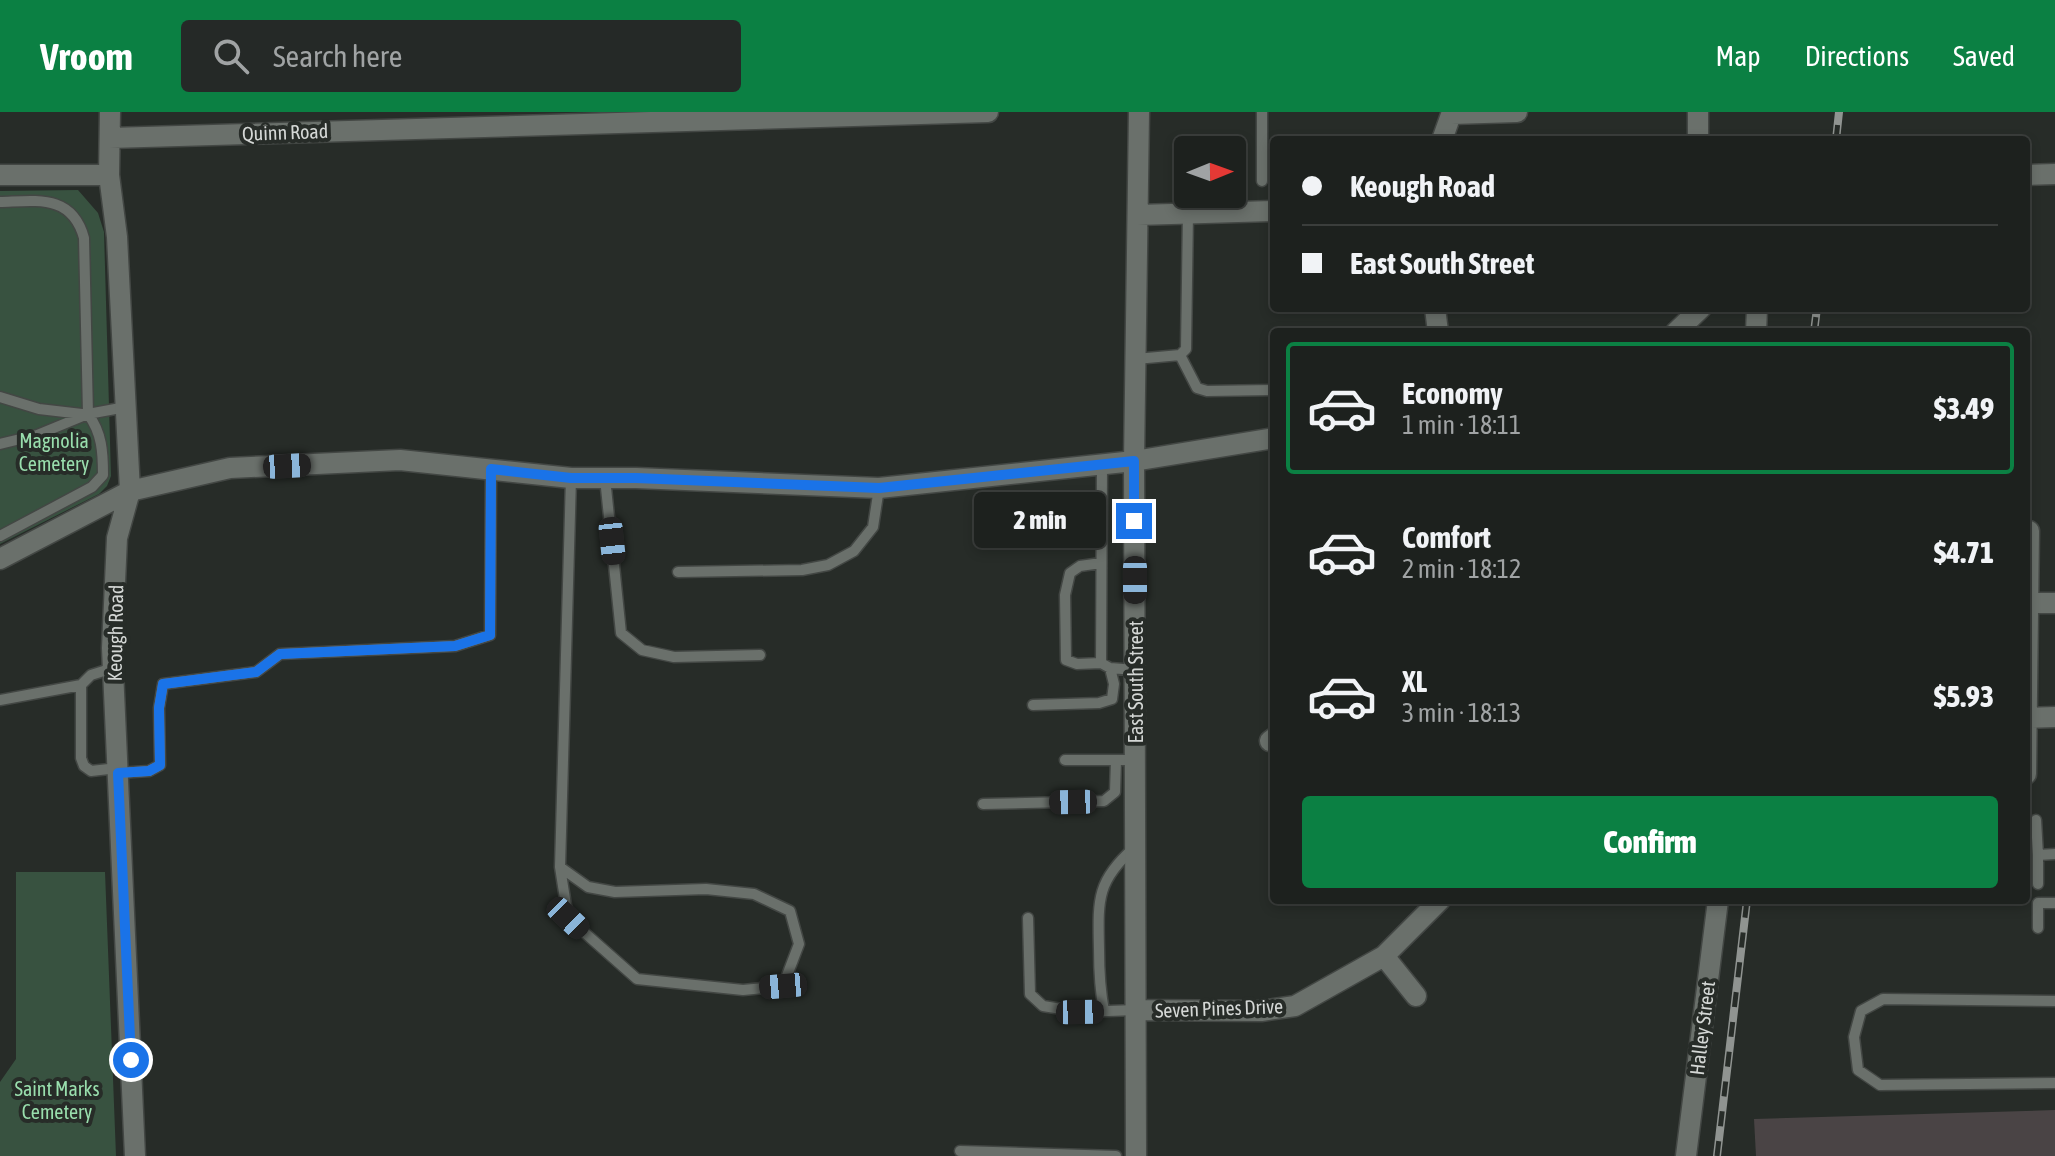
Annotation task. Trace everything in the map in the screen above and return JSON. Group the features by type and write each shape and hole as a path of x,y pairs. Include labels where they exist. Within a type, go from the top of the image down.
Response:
{"street":[{"name":"Keough Road","path":"110,112 109,175 117,237 130,491 117,538 113,668 135,1156"},
{"name":"Quinn Road","path":"110,138 988,112"},
{"name":"East South Street","path":"1136,1156 1136,846 1126,760 1135,670 1134,461 1139,112"},
{"path":"1443,136 1452,113 1517,112"},
{"path":"1698,112 1698,136"},
{"path":"2030,175 2055,174"},
{"path":"0,175 109,175"},
{"path":"1138,215 1270,211"},
{"path":"1680,328 1697,312"},
{"path":"0,559 130,491 230,468 400,460 571,478 879,488 1134,461 1270,439"},
{"path":"2030,603 2055,603"},
{"path":"2030,718 2055,717"},
{"name":"Seven Pines Drive","path":"1136,1010 1261,1011 1295,1006 1384,956 1436,904"},
{"name":"Halley Street","path":"1686,1156 1718,904"},
{"path":"1384,956 1416,996"}],"lane":[{"path":"1262,112 1262,181"},
{"path":"0,202 42,201 64,206 80,221 84,238 88,414 98,427 103,450 103,475 92,487 0,536"},
{"path":"1136,359 1180,355 1186,349 1188,213"},
{"path":"1180,355 1197,388 1207,391 1270,390"},
{"path":"0,397 39,409 88,414"},
{"path":"0,444 37,435 88,414 126,407"},
{"path":"1033,705 1099,703 1112,699 1114,684 1105,666 1101,563 1102,465"},
{"path":"81,685 82,762 91,771 149,771 160,765 159,708 163,684 256,672 280,654 455,646 490,635 491,469"},
{"path":"560,867 588,887 615,892 706,889 754,894 790,911 799,944 783,986 743,990 637,979 568,918 560,867 571,478"},
{"path":"605,478 621,633 642,650 674,657 760,655"},
{"path":"678,572 802,570 828,565 854,551 873,527 879,488"},
{"path":"1101,563 1080,566 1070,573 1065,595 1066,660 1135,670"},
{"path":"0,700 81,685 91,675 113,668"},
{"path":"983,804 1104,801 1115,792 1126,760 1065,760"},
{"path":"2036,820 2038,884"},
{"path":"1104,1011 1099,986 1097,909 1105,880 1136,846"},
{"path":"2038,855 2055,854"},
{"path":"2038,928 2038,903 2055,903"},
{"path":"1028,918 1030,994 1043,1006 1080,1012 1136,1010"},
{"path":"2055,1001 1883,999 1861,1011 1854,1037 1858,1070 1880,1085 2055,1083"},
{"path":"960,1151 1116,1156"}],"green space":[{"name":"Magnolia Cemetery","path":"78,190 98,213 104,232 111,476 99,494 0,544 0,191"},
{"name":"Saint Marks Cemetery","path":"16,872 105,872 116,1156 0,1156 0,1082 16,1059"}],"building":[{"path":"2055,1110 2055,1156 1756,1156 1754,1119"}],"railway":[{"path":"1836,136 1839,112"},
{"path":"1814,328 1816,312"},
{"path":"1717,1156 1747,904"}],"route":[{"path":"131,1060 118,773 149,771 160,765 159,708 163,684 256,672 280,654 455,646 490,635 491,469 571,478 879,488 1134,461 1134,521"}]}
